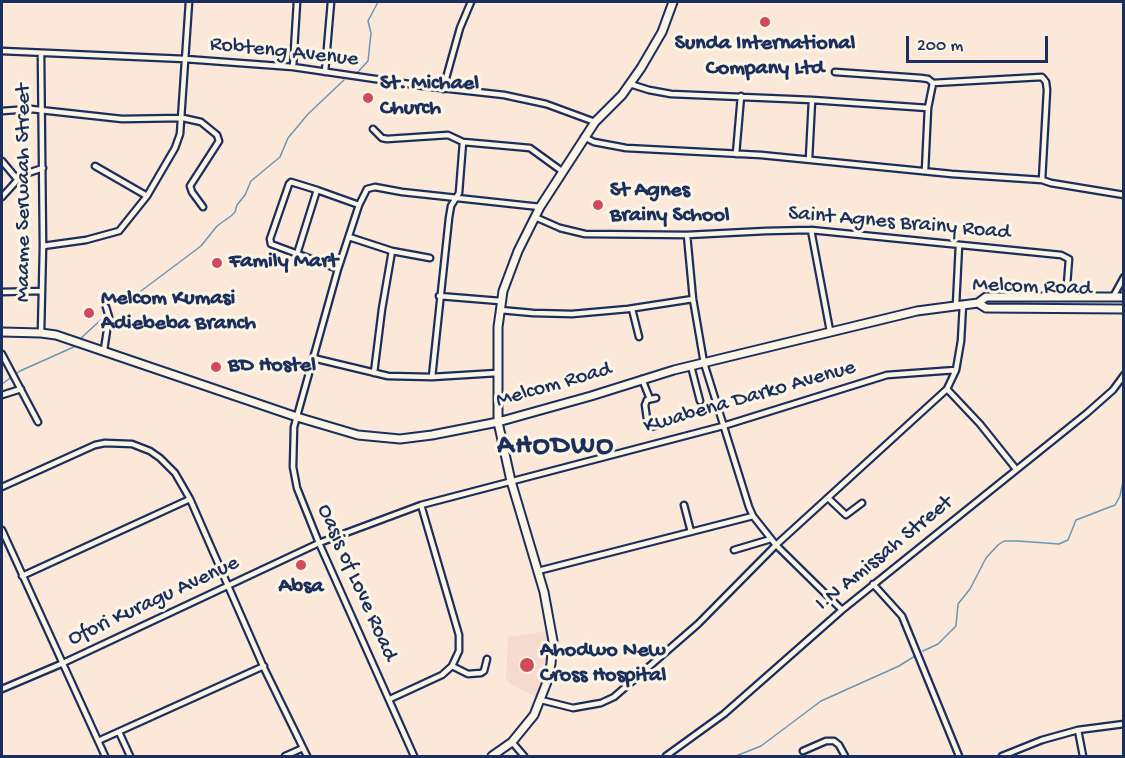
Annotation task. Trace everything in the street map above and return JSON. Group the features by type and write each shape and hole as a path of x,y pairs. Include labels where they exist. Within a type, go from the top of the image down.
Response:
{"main road":[{"path":"492,756 512,742 534,715 551,664 553,641 549,612 498,422 500,305 511,267 540,207 584,137 595,122 622,96 630,84 662,32 673,2"},
{"path":"978,303 986,297 1124,297"},
{"path":"1108,309 1113,297"},
{"name":"Melcom Road","path":"2,332 41,333 104,350 297,417 358,435 400,440 498,422 691,366 917,311 978,303 986,308 1124,309"}],"street":[{"path":"43,246 86,240 118,231 147,196 175,148 180,134 183,118 189,2"},
{"path":"293,67 297,2"},
{"path":"325,72 331,2"},
{"path":"443,88 460,28 471,2"},
{"name":"Robteng Avenue","path":"2,51 185,59 293,67 504,94 570,111 595,122"},
{"name":"Maame Serwaah Street","path":"41,54 43,168 41,333"},
{"path":"835,72 921,78 933,83 1042,77 1046,82 1047,90 1042,180"},
{"path":"925,171 928,108 933,83"},
{"path":"630,84 671,94 741,96 928,108"},
{"path":"736,154 741,96"},
{"path":"809,159 812,100"},
{"path":"2,111 27,109 122,119 183,118 201,122 219,138 218,145 190,186 203,207"},
{"path":"373,129 382,138 387,139 448,135 463,141 530,148 563,172"},
{"path":"584,137 594,142 626,148 809,159 1042,180 1124,195"},
{"path":"432,377 449,218 459,186 463,141"},
{"path":"2,161 17,179"},
{"path":"95,166 147,196"},
{"path":"2,197 17,179 43,168"},
{"path":"338,269 272,246 270,239 291,182 359,205"},
{"name":"Oasis of Love Road","path":"414,756 319,543 294,477 293,441 297,417 338,269 365,192 371,187 456,198"},
{"path":"297,254 317,190"},
{"path":"456,198 540,207"},
{"name":"Saint Agnes Brainy Road","path":"535,217 560,228 585,234 687,235 811,230 1066,256 1069,259 1066,298"},
{"path":"811,230 830,331"},
{"path":"687,235 693,299 704,363 753,516 776,545 842,610"},
{"path":"349,237 392,251 430,258"},
{"path":"540,700 573,708 602,703 614,697 698,624 776,545 947,389 956,370 961,340 959,245"},
{"path":"374,373 392,251"},
{"path":"1113,297 1124,277"},
{"path":"2,292 42,291"},
{"path":"440,296 551,314 632,309 693,299"},
{"path":"104,350 109,317 106,307"},
{"path":"632,309 639,337"},
{"path":"2,354 38,422"},
{"path":"313,358 374,373 398,376 498,374"},
{"path":"691,366 700,401"},
{"name":"Kwabena Darko Avenue","path":"319,543 421,505 723,426 887,375 956,370"},
{"name":"I.N Amissah Street","path":"666,756 724,714 873,584 1087,413 1113,390 1124,375"},
{"path":"642,379 650,399"},
{"path":"2,395 21,389"},
{"path":"947,389 980,424 1016,469"},
{"path":"656,398 647,400 645,405 648,426 666,423"},
{"path":"2,487 95,445 124,442 141,447 160,458 175,473 190,499 264,666 307,756"},
{"path":"828,498 846,515 862,503"},
{"path":"22,576 190,499"},
{"path":"390,699 442,675 452,666 459,651 459,635 421,505"},
{"path":"684,505 691,532"},
{"path":"538,571 753,516"},
{"path":"2,530 61,664 105,756"},
{"path":"734,550 771,538"},
{"name":"Ofori Kuragu Avenue","path":"2,689 61,664 319,543"},
{"path":"873,584 902,616 959,756"},
{"path":"452,666 466,674 481,673 484,671 487,659"},
{"path":"98,741 264,666"},
{"path":"1002,756 1042,740 1078,730 1124,724"},
{"path":"1078,730 1083,756"},
{"path":"119,732 130,756"},
{"path":"803,751 826,741 834,741 840,745 845,756"},
{"path":"512,742 524,756"},
{"path":"285,756 303,748"}],"shaded area":[{"name":"Ahodwo New Cross Hospital","path":"549,631 551,642 549,657 538,698 506,679 508,637"}],"waterway":[{"path":"357,73 368,61 371,33 368,21 378,2"},
{"path":"137,294 201,246 217,226 235,212 251,181 280,157 288,138 308,114 344,80"},
{"path":"80,339 105,316"},
{"path":"2,384 20,371 76,346"},
{"path":"923,651 938,644 956,626 958,604 970,589 986,558 998,545 1004,541 1059,544 1068,540 1076,520 1115,505 1120,496 1124,477"},
{"path":"736,756 761,746 821,701 899,666 915,656"}],"place":[{"name":"Sunda International Company Ltd","path":"765,22"},
{"name":"St. Michael Church","path":"368,98"},
{"name":"St Agnes Brainy School","path":"598,205"},
{"name":"Family Mart","path":"217,263"},
{"name":"Melcom Kumasi Adiebeba Branch","path":"89,313"},
{"name":"BD Hostel","path":"216,367"},
{"name":"Absa","path":"301,565"},
{"name":"Ahodwo New Cross Hospital","path":"527,665"}],"district":[{"name":"AHODWO","path":"556,448"}]}
